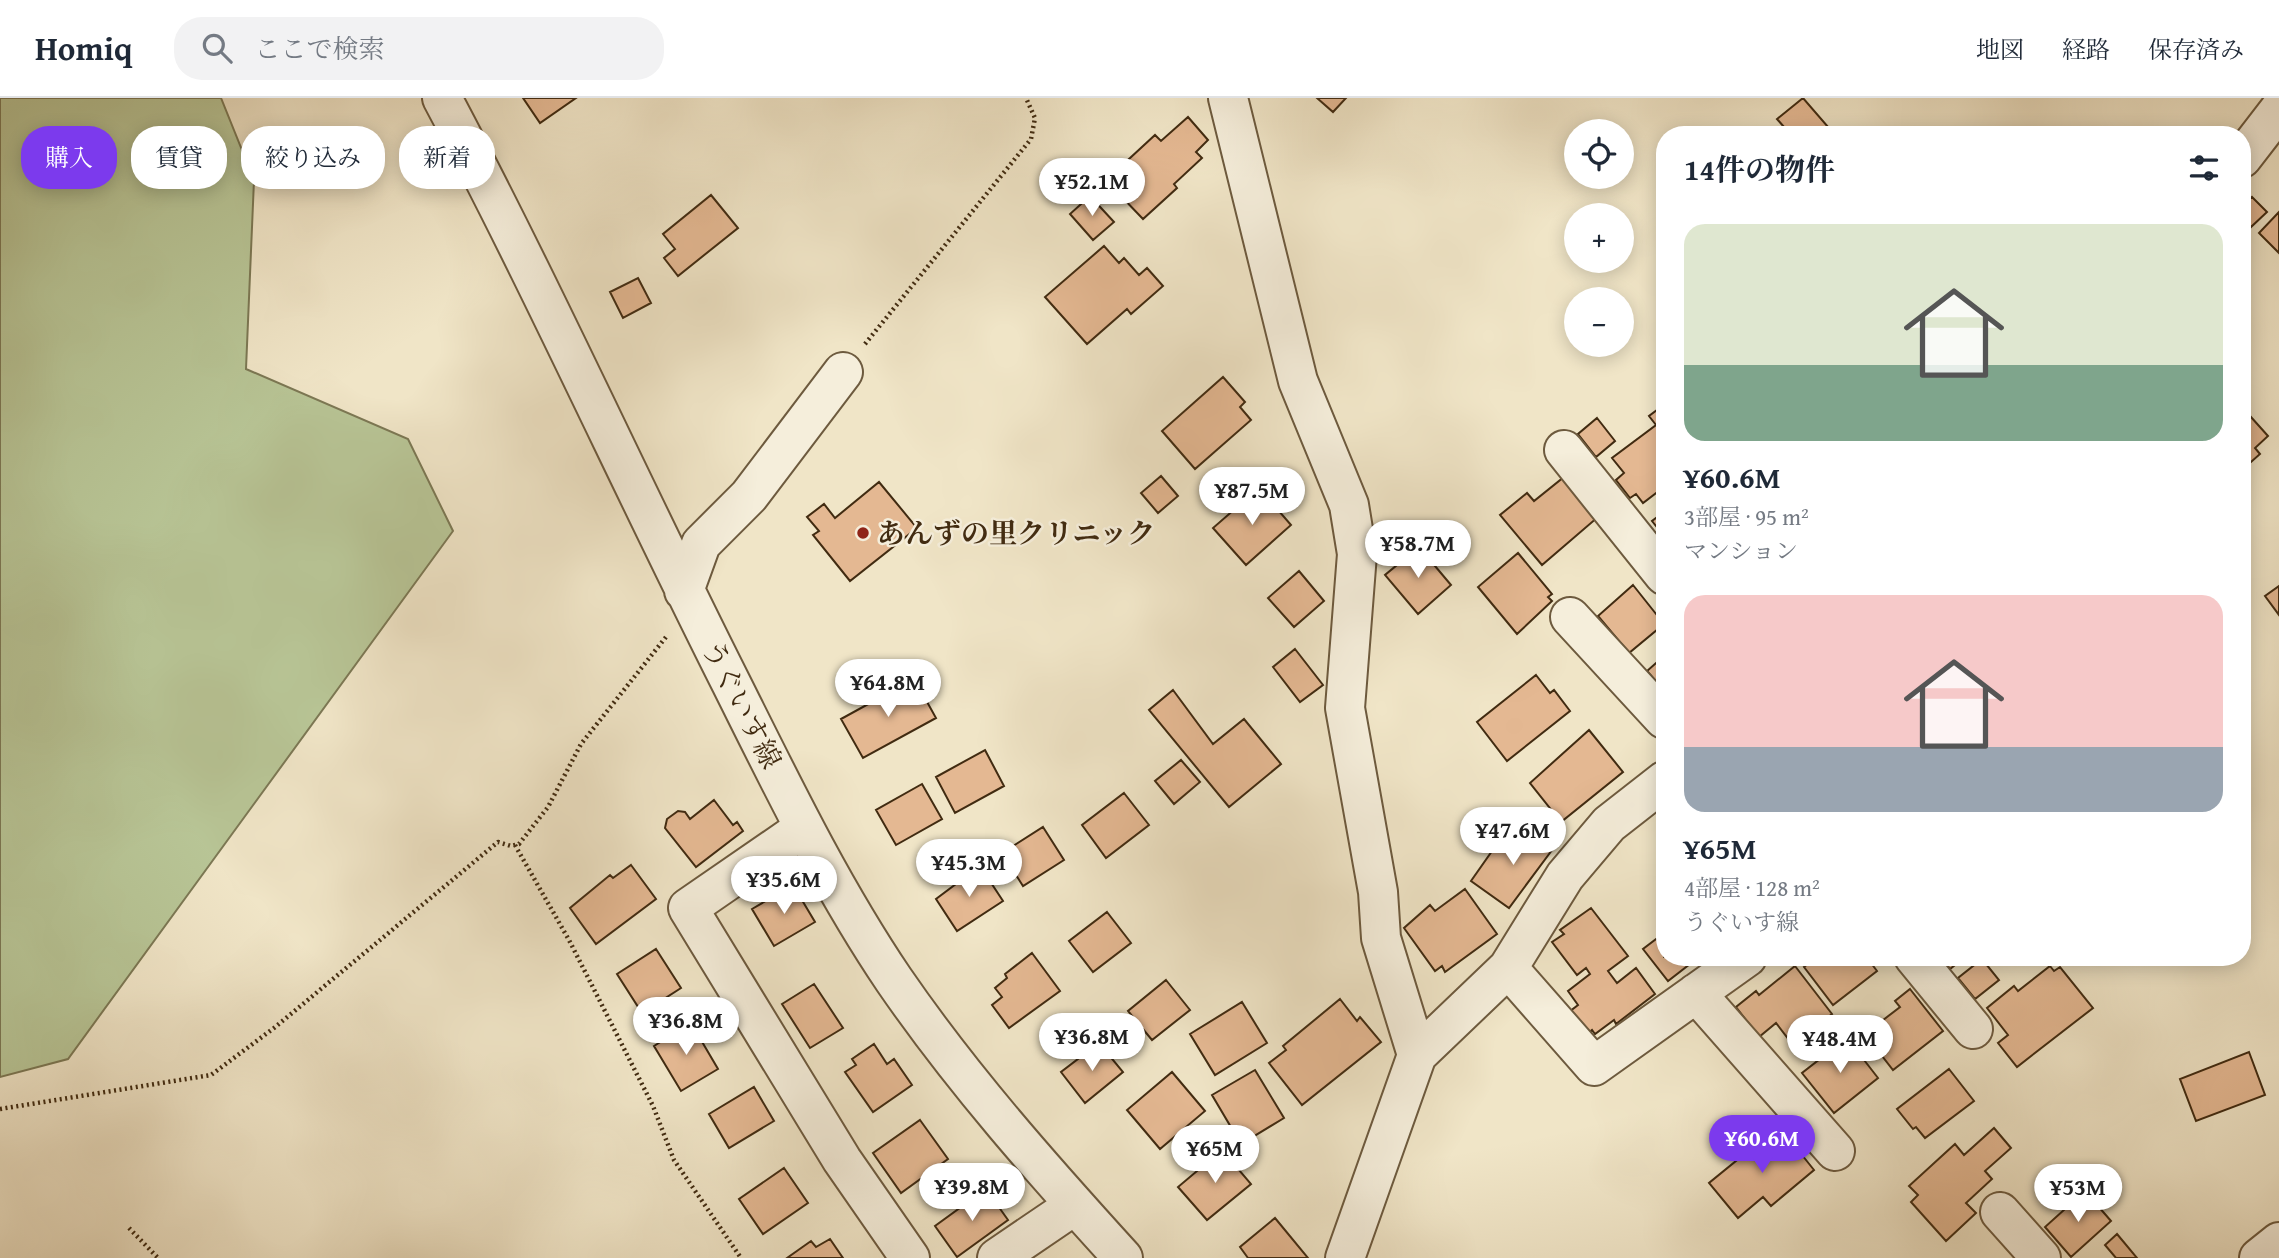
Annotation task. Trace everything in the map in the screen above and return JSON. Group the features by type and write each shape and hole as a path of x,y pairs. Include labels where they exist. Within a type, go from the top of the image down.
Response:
{"street":[{"name":"うぐいす線","path":"442,98 494,195 684,591 804,828 893,979 971,1083 1123,1258"},
{"path":"1228,98 1298,380 1349,505 1356,554 1345,708 1378,892 1381,938 1417,1055"},
{"path":"2251,146 2279,110"},
{"path":"684,591 701,544 749,496 843,372"},
{"path":"1564,450 1656,565"},
{"path":"1570,617 1656,710"},
{"path":"1345,1258 1417,1055 1508,968 1574,866 1609,824 1656,787"},
{"path":"804,828 688,908 842,1160 910,1258"},
{"path":"1508,968 1594,1066 1734,966"},
{"path":"1921,966 1973,1029"},
{"path":"1696,993 1835,1152"},
{"path":"997,1258 1075,1205"},
{"path":"2000,1212 2041,1258"},
{"path":"2259,1258 2279,1242"}],"path":[{"path":"843,372 1031,139 1035,118 1026,98"},
{"path":"515,845 548,807 581,744 674,627 684,591"},
{"path":"0,1109 211,1075 274,1028 498,842 515,845"},
{"path":"515,845 569,940 653,1106 674,1160 741,1258"},
{"path":"129,1228 159,1258"}],"green space":[{"path":"0,98 221,98 241,148 241,189 254,189 246,369 408,439 453,531 68,1059 0,1077"}],"building":[{"path":"523,98 576,98 540,123"},
{"path":"1317,98 1346,98 1333,112"},
{"path":"1803,98 1827,126 1783,126 1777,119"},
{"path":"1188,117 1208,140 1196,152 1202,158 1174,184 1177,188 1143,219 1119,194 1125,188 1120,182 1124,178 1116,171 1155,135 1161,141"},
{"path":"711,195 738,228 678,276 664,258 675,249 663,234"},
{"path":"1090,196 1114,222 1093,240 1070,214"},
{"path":"2251,198 2267,212 2251,227"},
{"path":"2279,212 2279,253 2259,233"},
{"path":"1104,246 1119,263 1124,258 1139,275 1147,268 1163,286 1131,314 1127,309 1087,344 1045,297"},
{"path":"638,278 651,303 623,318 610,292"},
{"path":"1223,377 1245,402 1240,407 1251,420 1195,469 1162,431"},
{"path":"1656,411 1656,425 1649,416"},
{"path":"2251,417 2268,436 2255,448 2260,454 2251,462"},
{"path":"1597,418 1615,441 1596,457 1578,434"},
{"path":"1656,425 1656,493 1643,503 1636,494 1630,498 1616,480 1624,473 1612,458"},
{"path":"1161,476 1178,496 1158,513 1141,493"},
{"path":"1564,477 1598,517 1542,565 1500,515 1527,493 1534,501"},
{"name":"あんずの里クリニック","path":"879,482 917,528 850,581 813,535 819,531 807,517 824,504 835,518"},
{"path":"1259,488 1291,525 1246,565 1213,528"},
{"path":"1419,547 1451,585 1418,614 1385,575"},
{"path":"1518,553 1552,594 1548,597 1552,601 1517,634 1478,587"},
{"path":"1299,571 1324,601 1294,627 1268,598"},
{"path":"1633,585 1656,614 1656,631 1629,653 1598,616"},
{"path":"2279,586 2279,615 2265,596"},
{"path":"1295,649 1323,685 1300,702 1273,667"},
{"path":"1656,663 1656,682 1647,671"},
{"path":"1536,675 1550,693 1554,690 1570,711 1507,761 1477,722"},
{"path":"910,681 922,703 926,700 936,718 863,758 841,719"},
{"path":"1173,690 1213,744 1244,719 1281,764 1229,807 1149,710"},
{"path":"1589,730 1623,772 1561,822 1530,783"},
{"path":"985,750 1004,786 955,813 936,777"},
{"path":"1181,760 1200,782 1174,804 1155,781"},
{"path":"922,784 942,819 896,845 876,810"},
{"path":"1124,793 1149,825 1106,858 1082,825"},
{"path":"714,800 733,825 737,822 743,831 696,867 665,828 667,819 678,811 685,812 690,819"},
{"path":"1043,827 1064,860 1023,886 1002,853"},
{"path":"1529,827 1555,846 1509,908 1471,881 1497,844 1505,850 1513,839 1518,842"},
{"path":"631,865 656,899 596,944 570,908 610,875 613,878"},
{"path":"980,866 1003,901 957,931 936,899"},
{"path":"793,885 815,922 774,946 752,909"},
{"path":"1465,889 1497,934 1445,972 1442,966 1435,971 1404,928 1430,905 1435,911"},
{"path":"1591,908 1628,956 1608,971 1617,983 1636,968 1655,994 1616,1024 1614,1020 1595,1034 1592,1030 1587,1034 1569,1012 1578,1005 1568,991 1590,974 1586,968 1577,975 1552,942 1564,934 1560,930"},
{"path":"1107,912 1131,943 1093,972 1069,941"},
{"path":"1656,939 1656,966 1643,949"},
{"path":"656,949 681,988 642,1013 617,974"},
{"path":"1032,953 1060,991 1009,1028 992,1005 1002,997 995,988 1007,978 1005,974"},
{"path":"1656,966 1687,966 1668,981"},
{"path":"1795,966 1832,1014 1793,1045 1776,1023 1759,1037 1736,1007 1756,991 1759,995"},
{"path":"1873,966 1877,971 1833,1005 1804,967"},
{"path":"1973,966 1988,966 1999,980 1975,999 1958,978"},
{"path":"2050,966 2054,971 2060,967 2093,1008 2017,1067 1998,1043 2008,1035 1987,1008 2014,986 2018,991"},
{"path":"1166,980 1190,1010 1152,1040 1128,1011"},
{"path":"814,984 843,1028 810,1048 782,1004"},
{"path":"1910,989 1943,1031 1893,1070 1865,1034 1900,1007 1895,1001"},
{"path":"1340,999 1357,1021 1360,1017 1381,1042 1302,1105 1269,1063 1286,1050 1283,1046"},
{"path":"1242,1002 1267,1043 1215,1075 1190,1034"},
{"path":"691,1023 718,1069 681,1091 654,1046"},
{"path":"1847,1038 1878,1078 1834,1113 1802,1073"},
{"path":"1099,1043 1123,1072 1085,1103 1061,1072"},
{"path":"874,1044 887,1064 894,1059 912,1085 873,1112 845,1072 856,1065 852,1059"},
{"path":"2249,1052 2265,1095 2196,1121 2180,1079"},
{"path":"1949,1069 1974,1101 1925,1138 1916,1127 1913,1129 1897,1109"},
{"path":"1255,1070 1284,1118 1241,1144 1212,1095"},
{"path":"1172,1072 1205,1111 1160,1149 1127,1110"},
{"path":"754,1087 774,1121 729,1148 709,1114"},
{"path":"920,1120 948,1159 901,1193 873,1153"},
{"path":"1994,1128 2011,1148 1985,1171 1992,1179 1966,1203 1976,1213 1946,1241 1911,1202 1918,1195 1909,1186 1955,1144 1964,1155"},
{"path":"1782,1130 1814,1170 1771,1206 1763,1197 1738,1218 1709,1183 1742,1156 1738,1151 1747,1143 1755,1153"},
{"path":"1222,1150 1251,1184 1207,1220 1178,1187"},
{"path":"784,1168 808,1203 763,1234 739,1199"},
{"path":"986,1189 1008,1220 957,1257 935,1226"},
{"path":"2085,1191 2111,1221 2071,1257 2045,1227"},
{"path":"1275,1218 1308,1258 1248,1258 1240,1247"},
{"path":"2117,1234 2137,1258 2116,1258 2105,1245"},
{"path":"830,1239 843,1258 787,1258 811,1241 816,1247"}],"place":[{"name":"あんずの里クリニック","path":"863,533"}]}
